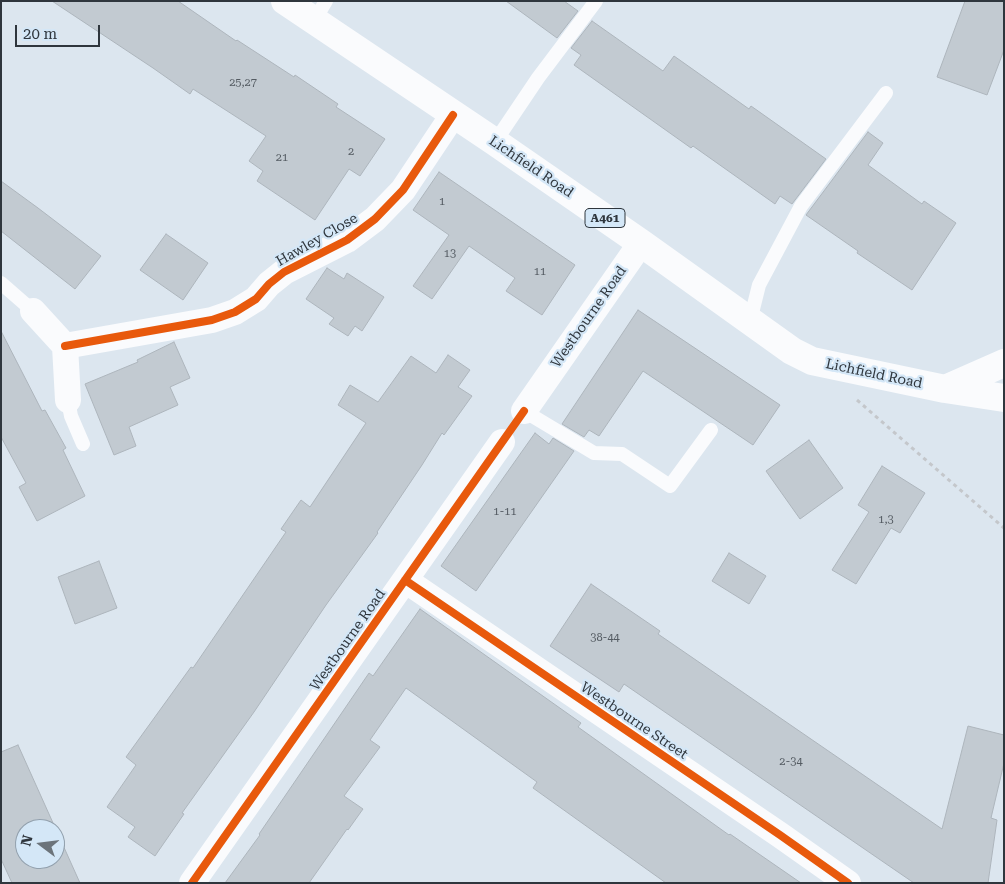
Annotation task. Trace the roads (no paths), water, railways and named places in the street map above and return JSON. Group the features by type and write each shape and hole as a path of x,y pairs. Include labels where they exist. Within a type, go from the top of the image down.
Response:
{"highway":[{"name":"Lichfield Road","path":"285,1 320,11 453,115 641,243 792,350 812,361 1004,398"},
{"path":"945,388 1004,363"}],"street":[{"name":"Hawley Close","path":"65,346 212,320 234,312 256,300 284,272 347,240 375,219 403,190 453,115"},
{"name":"Westbourne Road","path":"524,411 641,243"},
{"path":"33,311 65,346 68,400"},
{"name":"Westbourne Road","path":"192,883 502,442"},
{"name":"Westbourne Street","path":"405,580 848,883"}],"lane":[{"path":"495,142 538,78 596,1"},
{"path":"750,321 759,285 801,206 886,93"},
{"path":"1,283 33,311"},
{"path":"68,400 70,416 83,444"},
{"path":"524,411 594,453 622,454 670,486 711,430"}]}
